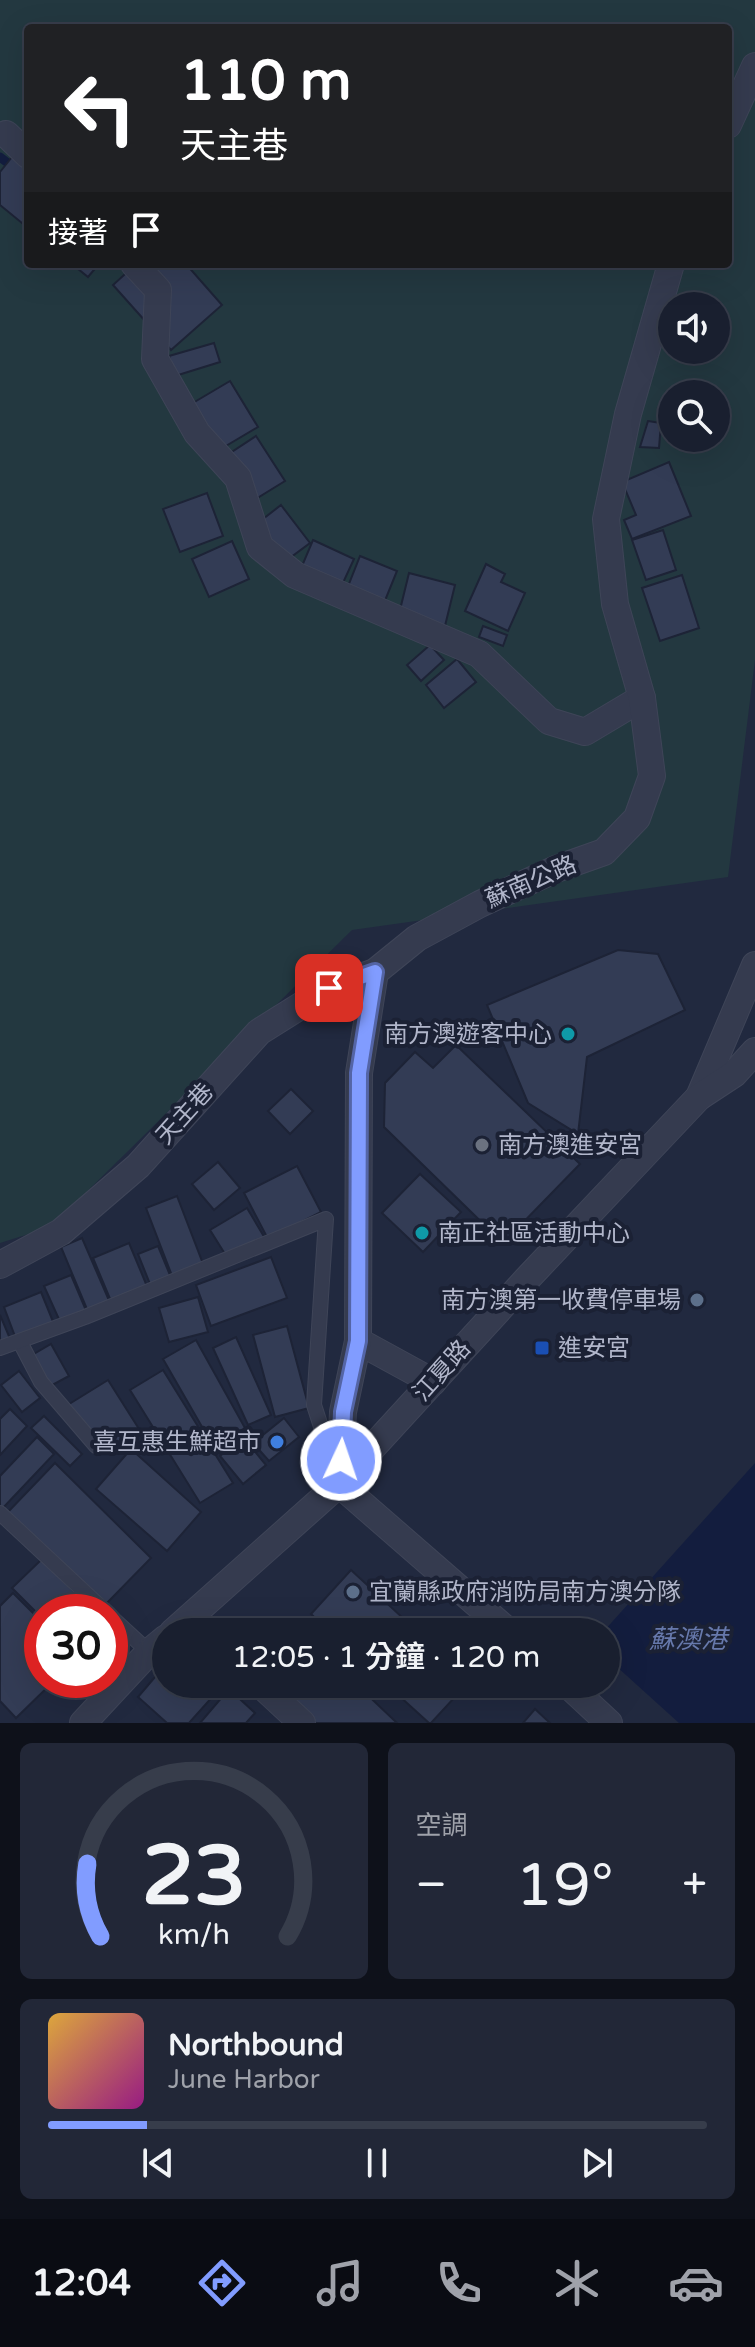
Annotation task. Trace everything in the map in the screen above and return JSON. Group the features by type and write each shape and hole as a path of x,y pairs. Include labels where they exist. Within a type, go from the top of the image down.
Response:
{"street":[{"path":"732,116 755,66"},
{"path":"6,134 24,151"},
{"path":"138,268 158,290 155,359 197,433 238,478 260,547 295,575 479,654 549,721 585,732 642,698"},
{"name":"蘇南公路","path":"375,972 417,938 480,904 556,869 604,852 637,818 652,776 642,698 615,604 606,519 628,414 670,268"},
{"name":"江夏路","path":"699,1097 755,965"},
{"path":"375,972 359,1073 358,1341 343,1412 339,1484 493,1618"},
{"name":"天主巷","path":"0,1265 61,1232 138,1166 259,1032 329,988 375,972"},
{"name":"江夏路","path":"198,1618 339,1484 699,1097 734,1074 755,1051"},
{"path":"358,1341 433,1382"},
{"path":"83,1723 152,1650"},
{"path":"275,1698 302,1723"},
{"path":"582,1698 609,1723"}],"lane":[{"path":"0,1348 326,1219 314,1405 339,1484"},
{"path":"20,1342 41,1382 96,1446"},
{"path":"0,1513 87,1594"},
{"path":"128,1627 152,1642"}],"shaded area":[{"path":"0,0 755,0 755,660 728,877 352,930 51,1227 0,1243"}],"water":[{"name":"蘇澳港","path":"755,1463 755,1723 679,1723 620,1670 620,1618 616,1618"}],"building":[{"path":"24,142 24,225 0,205 0,172"},
{"path":"77,268 96,268 88,277"},
{"path":"132,268 190,268 222,305 171,350 113,285"},
{"path":"214,343 220,362 175,376 169,356"},
{"path":"230,381 258,427 209,456 181,410"},
{"path":"648,421 658,423 658,448 640,447"},
{"path":"256,436 285,481 243,507 215,463"},
{"path":"669,462 691,516 632,539 624,520 636,515 622,482"},
{"path":"207,493 223,536 180,552 163,509"},
{"path":"281,505 310,543 279,566 250,529"},
{"path":"663,530 676,570 646,580 632,540"},
{"path":"313,540 354,559 336,598 296,580"},
{"path":"232,541 249,579 209,597 192,559"},
{"path":"360,556 397,571 382,608 345,594"},
{"path":"486,564 505,574 501,582 525,593 508,631 465,611"},
{"path":"409,573 455,585 444,630 398,618"},
{"path":"682,575 699,628 660,641 642,588"},
{"path":"483,626 507,635 503,646 479,637"},
{"path":"430,645 444,660 421,681 407,665"},
{"path":"457,659 476,682 444,708 426,685"},
{"name":"南方澳遊客中心","path":"618,950 658,954 685,1010 587,1057 578,1134 528,1103 487,1005"},
{"name":"南方澳進安宮","path":"456,1045 580,1164 503,1243 384,1127 385,1083 415,1052 433,1068"},
{"path":"291,1089 313,1111 290,1134 268,1111"},
{"path":"218,1162 240,1188 214,1210 192,1184"},
{"path":"297,1166 321,1212 268,1239 244,1193"},
{"name":"南正社區活動中心","path":"420,1174 461,1212 423,1252 382,1213"},
{"path":"177,1196 205,1269 174,1281 146,1208"},
{"path":"247,1208 266,1240 230,1262 210,1230"},
{"path":"82,1238 111,1305 89,1314 61,1247"},
{"path":"129,1243 149,1291 113,1306 93,1258"},
{"path":"158,1246 172,1280 152,1289 138,1254"},
{"path":"271,1257 287,1298 211,1326 196,1285"},
{"path":"71,1275 88,1315 62,1326 44,1286"},
{"path":"41,1292 54,1324 16,1339 4,1307"},
{"path":"198,1297 208,1332 169,1342 159,1308"},
{"path":"0,1315 11,1341 0,1345"},
{"path":"287,1326 309,1408 275,1417 253,1335"},
{"path":"236,1337 271,1415 248,1425 213,1348"},
{"path":"196,1340 245,1428 213,1446 163,1359"},
{"path":"51,1344 69,1376 45,1389 27,1358"},
{"path":"163,1370 233,1483 200,1503 130,1390"},
{"path":"19,1371 40,1398 22,1412 1,1385"},
{"path":"108,1380 139,1429 97,1455 66,1406"},
{"path":"10,1409 27,1426 0,1455 0,1419"},
{"path":"44,1416 82,1454 70,1466 31,1428"},
{"path":"284,1418 299,1437 269,1461 253,1443"},
{"path":"37,1437 54,1454 0,1511 0,1476"},
{"path":"243,1437 266,1465 243,1484 220,1456"},
{"path":"131,1449 201,1512 167,1551 96,1489"},
{"path":"55,1463 151,1558 116,1594 90,1594 7,1513"},
{"path":"42,1559 76,1594 24,1594 24,1600 12,1588"},
{"name":"宜蘭縣政府消防局南方澳分隊","path":"351,1570 403,1618 315,1618 311,1614"},
{"path":"13,1593 24,1604 24,1698 37,1698 16,1718 0,1701 0,1606"},
{"path":"152,1680 152,1698 211,1698 189,1723 167,1723 138,1697"},
{"path":"221,1698 239,1698 255,1713 246,1723 200,1723"},
{"path":"289,1698 371,1698 397,1723 316,1723"},
{"path":"401,1698 454,1698 429,1723"},
{"path":"535,1709 550,1723 523,1723"}],"waterway":[{"path":"0,157 24,175"}],"place":[{"name":"南方澳遊客中心","path":"568,1034"},
{"name":"南方澳進安宮","path":"482,1145"},
{"name":"南正社區活動中心","path":"422,1233"},
{"name":"南方澳第一收費停車場","path":"697,1300"},
{"name":"進安宮","path":"542,1348"},
{"name":"喜互惠生鮮超市","path":"277,1442"},
{"name":"宜蘭縣政府消防局南方澳分隊","path":"353,1592"}],"route":[{"path":"329,988 375,972 359,1073 358,1341 343,1412 341,1460"}]}
